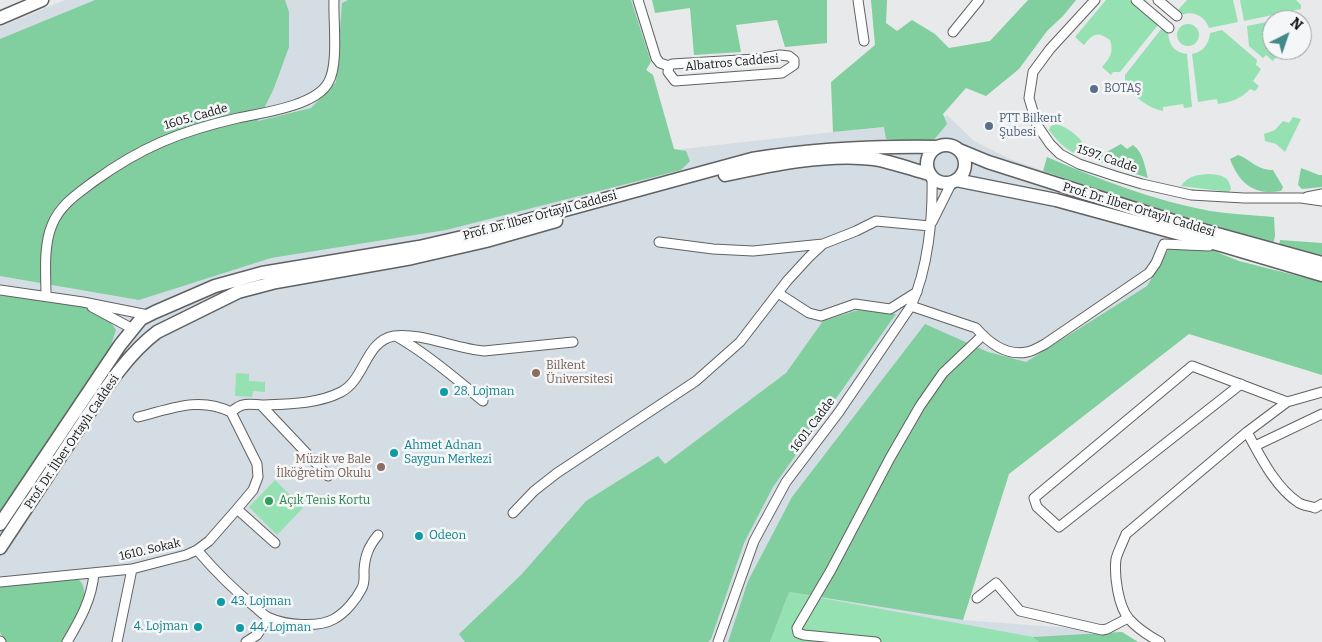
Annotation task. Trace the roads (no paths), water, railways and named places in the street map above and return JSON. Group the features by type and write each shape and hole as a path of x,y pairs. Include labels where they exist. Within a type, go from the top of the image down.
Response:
{"street":[{"path":"0,18 42,0"},
{"name":"1605. Cadde","path":"46,296 46,245 48,235 55,217 73,197 107,172 160,142 188,131 284,107 321,92 328,84 333,71 334,0"},
{"name":"Albatros Caddesi","path":"638,0 656,58 660,63 669,66 780,55 789,56 794,60 794,64 782,73 675,81 668,72 669,66"},
{"path":"858,0 864,41"},
{"path":"954,32 979,0"},
{"name":"1597. Cadde","path":"1095,0 1050,49 1033,72 1029,98 1037,125 1050,144 1060,154 1079,164 1115,176 1191,195 1244,198 1301,198 1322,201"},
{"path":"1136,0 1164,26"},
{"path":"1158,0 1176,11"},
{"name":"Prof. Dr. İlber Ortaylı Caddesi","path":"0,524 120,345 141,319 148,315 215,286 262,273 419,248 752,159 844,149 895,146 938,147 948,145 988,162 1203,231 1322,263"},
{"path":"931,176 927,164 928,159 933,150 938,147"},
{"path":"954,181 961,176 965,166 959,150"},
{"name":"Prof. Dr. İlber Ortaylı Caddesi","path":"0,548 96,404 129,359 152,335 238,292 276,282 422,256 486,241 704,180 777,164 833,159 873,159 931,176 942,183 954,181 1082,207 1322,275"},
{"name":"1601. Cadde","path":"718,642 754,541 786,482 839,412 911,306 917,292 930,226 933,202 931,176"},
{"path":"1039,197 1042,180"},
{"name":"1601. Cadde","path":"930,226 954,181"},
{"path":"1082,207 1086,193"},
{"name":"1597. Cadde","path":"1301,198 1322,194"},
{"path":"513,513 534,491 558,473 696,381 740,342 808,257 823,244 876,221 930,226"},
{"path":"659,242 753,250 823,244"},
{"path":"911,306 976,328 1000,348 1007,351 1014,353 1029,352 1045,344 1149,273 1156,263 1164,244 1224,246"},
{"path":"0,290 84,302 148,315 154,318 157,324 152,335 141,336 84,302"},
{"path":"778,294 809,313 821,316 855,304 890,309 917,292"},
{"path":"138,417 195,403 218,406 231,412 238,406 246,404 261,405 314,401 342,392 353,384 379,342 396,336 408,335 470,350 484,351 573,342"},
{"path":"876,642 804,635 798,633 797,628 831,570 890,458 920,406 943,373 983,335"},
{"path":"396,336 440,365 484,400"},
{"path":"1241,384 1059,527 1037,507 1034,498 1192,366 1241,384 1287,402"},
{"path":"1160,642 1149,636 1128,618 1118,593 1115,580 1116,558 1126,534 1247,432 1287,402 1322,392"},
{"path":"261,405 328,476"},
{"name":"1610. Sokak","path":"0,582 132,569 186,556 198,550 209,541 237,509 252,490 258,477 257,464 231,412"},
{"path":"1255,446 1322,414"},
{"path":"1247,432 1266,465 1286,491 1300,504 1315,508 1322,504"},
{"path":"237,509 275,543"},
{"path":"198,550 213,569 268,618 292,624 324,622 332,621 346,610 362,588 366,554 378,535"},
{"path":"117,642 132,569"},
{"path":"67,642 90,599 94,573"},
{"path":"977,598 996,583 1020,611 1102,630 1128,618"},
{"path":"246,642 258,635 268,618"}],"place":[{"name":"BOTAŞ","path":"1094,89"},
{"name":"PTT Bilkent Şubesi","path":"989,126"},
{"name":"Bilkent Üniversitesi","path":"536,373"},
{"name":"28. Lojman","path":"444,392"},
{"name":"Ahmet Adnan Saygun Merkezi","path":"394,453"},
{"name":"Müzik ve Bale İlköğretim Okulu","path":"381,467"},
{"name":"Açık Tenis Kortu","path":"269,501"},
{"name":"Odeon","path":"419,536"},
{"name":"43. Lojman","path":"221,602"},
{"name":"4. Lojman","path":"198,627"},
{"name":"44. Lojman","path":"240,628"}]}
